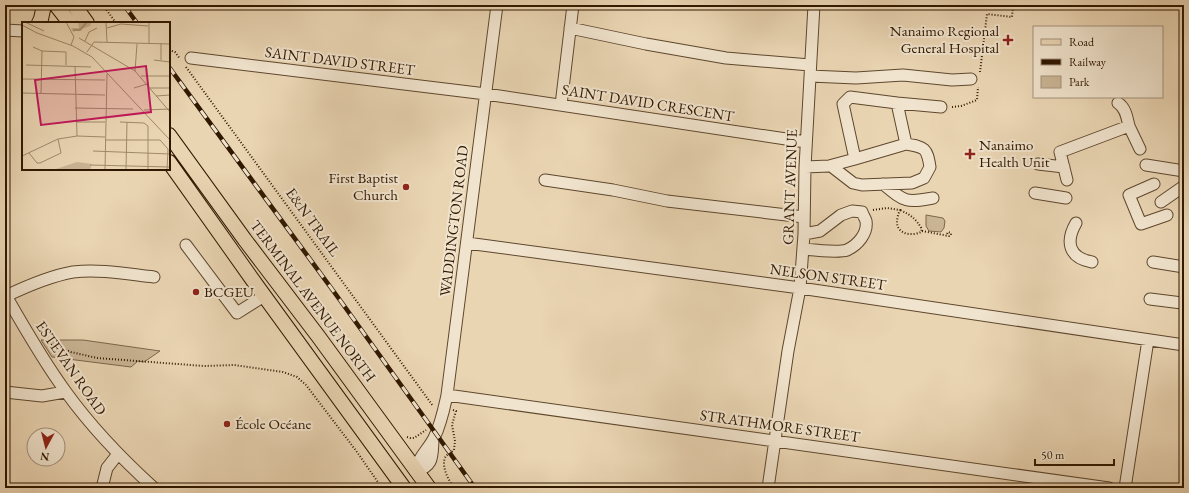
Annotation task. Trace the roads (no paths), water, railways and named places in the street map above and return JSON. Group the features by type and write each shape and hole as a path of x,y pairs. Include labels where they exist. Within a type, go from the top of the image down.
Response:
{"main road":[{"path":"40,22 44,5"},
{"path":"56,5 69,22"},
{"path":"74,5 86,22"},
{"name":"TERMINAL AVENUE NORTH","path":"170,136 323,342 429,488"},
{"path":"170,163 264,296 404,488"},
{"path":"340,399 364,417 395,461 405,469 416,471 416,484 418,488"}],"street":[{"name":"WADDINGTON ROAD","path":"416,471 417,462 433,440 444,409 447,394 497,5"},
{"path":"561,105 573,5"},
{"name":"GRANT AVENUE","path":"768,488 788,351 800,288 804,234 806,142 814,5"},
{"path":"570,28 646,44 726,58 856,78 903,75 952,80 976,80"},
{"path":"5,30 22,31"},
{"name":"SAINT DAVID STREET","path":"191,58 486,94"},
{"name":"SAINT DAVID CRESCENT","path":"486,94 806,142"},
{"path":"855,159 843,104 850,97 941,107"},
{"path":"897,103 906,144"},
{"path":"1118,103 1122,106 1127,115 1129,126 1140,149"},
{"path":"1067,180 1060,152 1129,126"},
{"path":"805,167 831,166 906,144 920,146 928,154 930,167 924,178 912,183 862,185 853,183 831,166"},
{"path":"1038,164 1064,167"},
{"path":"1146,165 1184,171"},
{"path":"545,180 613,190 666,201 804,216"},
{"path":"883,184 902,200 916,201 933,198"},
{"path":"1154,184 1129,195 1141,224 1167,216"},
{"path":"1161,202 1184,186"},
{"path":"1036,193 1066,198"},
{"path":"803,249 824,251 846,250 860,241 864,232 866,220 862,212 852,211 841,215 820,230 804,234"},
{"path":"1076,223 1072,231 1070,243 1072,250 1077,257 1092,262"},
{"name":"NELSON STREET","path":"467,243 800,288 1184,345"},
{"path":"186,245 238,314 264,296"},
{"path":"1153,262 1184,267"},
{"path":"6,295 44,280 73,272 105,272 154,277"},
{"name":"ESTEVAN ROAD","path":"6,295 38,350 65,392 118,454 154,488"},
{"path":"1150,299 1182,303 1184,301"},
{"path":"1125,488 1148,340"},
{"path":"5,392 42,396 65,392"},
{"name":"STRATHMORE STREET","path":"447,394 1109,488"},
{"path":"102,488 107,468 118,454"}],"railway":[{"path":"124,5 136,22"},
{"path":"170,68 337,296 475,488"}],"place":[{"name":"Nanaimo Regional General Hospital","path":"1008,40"},
{"name":"Nanaimo Health Unit","path":"970,154"},
{"name":"First Baptist Church","path":"406,187"},
{"name":"BCGEU","path":"196,292"},
{"name":"École Océane","path":"227,424"}]}
